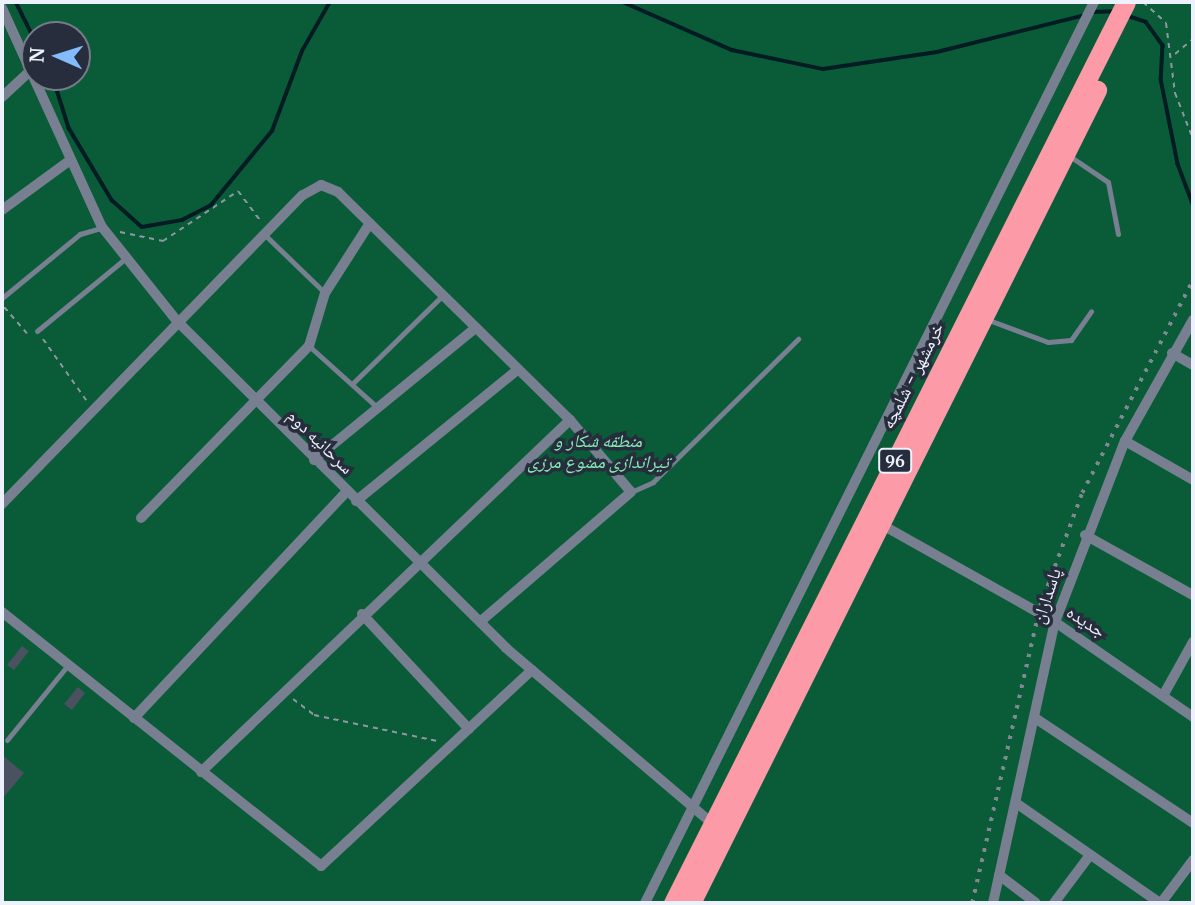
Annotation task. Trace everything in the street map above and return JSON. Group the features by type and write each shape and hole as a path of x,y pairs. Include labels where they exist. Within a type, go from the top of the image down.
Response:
{"highway":[{"name":"خرمشهر - شلمچه","path":"673,903 874,520 984,318 1065,153 1130,10"},
{"name":"خرمشهر - شلمچه","path":"691,903 874,520 1130,10"}],"street":[{"name":"96","path":"645,903 689,805 1094,2"},
{"name":"سرحانیه دوم","path":"2,8 21,58"},
{"path":"2,97 21,80"},
{"name":"سرحانیه دوم","path":"35,91 102,227 177,321 252,401 480,622 713,824"},
{"path":"2,210 69,161"},
{"path":"2,504 177,321 266,236 303,195 321,185 338,192 570,419 631,492 480,622"},
{"path":"141,518 252,401 309,346 326,293 370,223"},
{"name":"پاسداران","path":"993,903 1055,622 1085,535 1125,440 1193,320"},
{"path":"314,460 475,328"},
{"path":"1172,353 1193,365"},
{"path":"356,501 517,370"},
{"path":"201,772 417,559 570,419"},
{"path":"1125,440 1193,480"},
{"path":"134,718 346,492"},
{"name":"جدیده","path":"874,520 1055,622 1164,694 1193,717"},
{"path":"1085,535 1193,596"},
{"path":"2,611 321,866 533,670"},
{"path":"362,614 469,729"},
{"path":"1164,694 1193,642"},
{"path":"1035,718 1193,823"},
{"path":"1016,803 1161,903 1193,860"},
{"path":"1054,903 1090,855"},
{"path":"999,875 1035,903"}],"lane":[{"path":"1065,153 1108,181 1118,234"},
{"path":"2,301 80,234 102,227"},
{"path":"266,236 326,293"},
{"path":"37,331 126,258"},
{"path":"352,384 443,296"},
{"path":"984,318 1048,342 1071,340 1091,312"},
{"path":"631,492 662,474 798,339"},
{"path":"309,346 378,408"},
{"path":"7,740 68,665"}],"path":[{"path":"1130,10 1166,23 1174,55 1175,93 1193,139"},
{"path":"1174,55 1193,39"},
{"path":"102,227 163,241 238,191 266,236"},
{"path":"2,301 25,334 37,331 93,409"},
{"path":"284,692 314,715 450,747"}],"green space":[{"name":"منطقه شکار و تیراندازی ممنوع مرزی","path":"2,2 1193,2 1193,903 2,903"}],"building":[{"path":"22,646 29,651 14,670 7,665"},
{"path":"78,687 85,693 72,710 64,704"},
{"path":"2,755 24,773 2,799"}],"waterway":[{"path":"16,2 26,21"},
{"path":"57,91 69,128 112,200 142,227 182,220 211,205 272,131 302,51 330,2"},
{"path":"623,2 732,50 823,69 937,52 1085,15"},
{"path":"1092,12 1115,11"},
{"path":"1125,15 1146,22 1163,45 1161,79 1178,164 1193,204"}],"railway":[{"path":"972,903 1040,606 1082,493 1193,280"}]}
